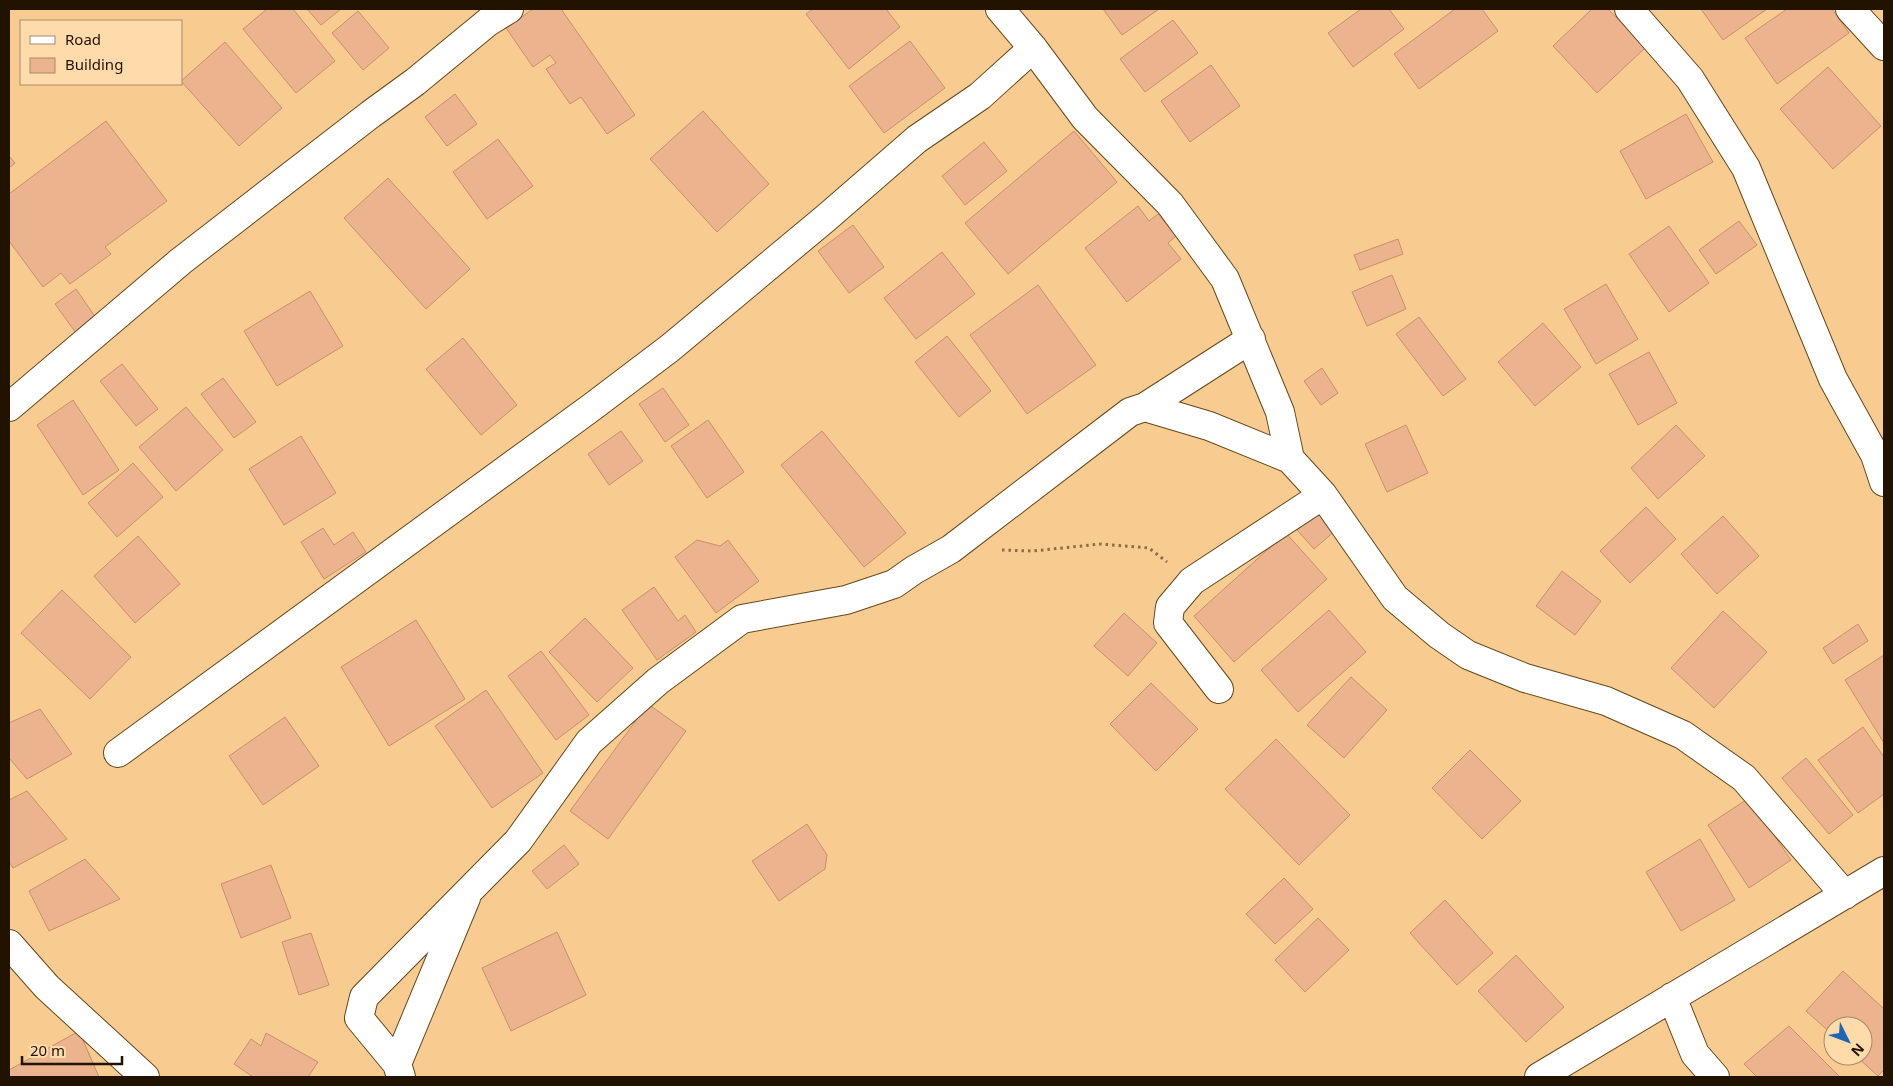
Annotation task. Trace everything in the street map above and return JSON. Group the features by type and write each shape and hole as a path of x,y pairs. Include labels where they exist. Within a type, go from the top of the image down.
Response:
{"street":[{"path":"9,407 181,261 415,82 488,22 509,9"},
{"path":"1000,9 1033,48 1085,118 1170,204 1225,279 1280,412 1290,459"},
{"path":"1629,9 1690,79 1746,168 1833,379 1876,455 1884,482"},
{"path":"1850,9 1884,46"},
{"path":"118,753 670,348 826,218 917,139 980,96 1033,48"},
{"path":"399,1071 359,1018 364,997 518,841 589,742 658,681 742,619 846,600 894,584 951,549 1130,412 1145,407 1251,339"},
{"path":"1145,407 1209,426 1290,459 1323,495 1395,598 1439,635 1468,655 1525,678 1606,701 1683,735 1744,778 1844,894"},
{"path":"1219,689 1168,623 1170,607 1192,581 1323,495"},
{"path":"1539,1077 1884,871"},
{"path":"399,1071 471,888"},
{"path":"9,944 47,987 145,1077"},
{"path":"1672,997 1695,1054 1715,1077"}],"path":[{"path":"951,549 1033,551 1101,544 1149,548 1192,581"}],"building":[{"path":"267,9 293,9 335,61 296,93 243,29"},
{"path":"307,9 341,9 321,25"},
{"path":"533,9 561,9 635,115 607,134 581,97 570,104 546,69 556,63 550,55 533,67 506,28"},
{"path":"813,9 886,9 900,27 849,69 806,14"},
{"path":"1103,9 1159,9 1122,35"},
{"path":"1361,9 1389,9 1404,29 1353,67 1328,33"},
{"path":"1455,9 1482,9 1498,31 1419,89 1394,54"},
{"path":"1592,9 1608,9 1645,48 1597,93 1553,46"},
{"path":"1701,9 1767,9 1723,40"},
{"path":"1787,9 1832,9 1849,33 1777,84 1745,38"},
{"path":"358,11 389,48 363,70 332,33"},
{"path":"1173,20 1198,53 1145,92 1120,59"},
{"path":"910,41 945,88 884,133 849,86"},
{"path":"225,42 282,108 239,146 182,80"},
{"path":"1211,65 1240,106 1190,142 1161,101"},
{"path":"1828,67 1881,126 1833,169 1780,109"},
{"path":"455,94 477,124 447,146 425,117"},
{"path":"703,111 769,184 717,232 650,159"},
{"path":"1686,114 1713,162 1646,199 1620,151"},
{"path":"106,121 167,201 105,247 111,254 70,284 61,273 43,287 9,241 9,194"},
{"path":"1074,131 1117,182 1008,274 965,223"},
{"path":"498,139 533,186 487,219 453,172"},
{"path":"984,142 1007,171 965,205 942,176"},
{"path":"9,156 15,163 9,168"},
{"path":"388,178 470,269 426,309 344,218"},
{"path":"1138,206 1149,221 1158,214 1176,236 1168,243 1181,259 1127,302 1085,248"},
{"path":"1739,221 1757,245 1716,274 1699,250"},
{"path":"853,225 884,267 849,293 818,251"},
{"path":"1669,226 1709,283 1669,312 1629,254"},
{"path":"1398,239 1403,254 1360,270 1354,255"},
{"path":"942,252 975,294 916,339 884,298"},
{"path":"1392,275 1406,309 1367,326 1352,292"},
{"path":"1606,284 1638,339 1596,364 1564,309"},
{"path":"1038,285 1096,365 1027,414 970,335"},
{"path":"76,289 96,318 76,333 55,304"},
{"path":"310,291 343,346 277,386 244,331"},
{"path":"1419,317 1466,379 1443,396 1396,334"},
{"path":"1543,323 1581,367 1535,406 1498,362"},
{"path":"947,336 991,391 959,417 915,362"},
{"path":"463,338 517,405 481,435 426,369"},
{"path":"1649,352 1677,403 1638,425 1609,374"},
{"path":"122,364 158,409 136,426 100,381"},
{"path":"1322,368 1338,393 1321,405 1304,381"},
{"path":"223,378 256,422 234,438 201,394"},
{"path":"663,388 689,425 665,442 639,404"},
{"path":"73,400 119,470 83,495 37,425"},
{"path":"186,407 223,450 176,491 139,447"},
{"path":"708,420 744,472 707,498 671,446"},
{"path":"1406,425 1428,473 1387,492 1365,444"},
{"path":"1676,425 1705,456 1658,499 1631,468"},
{"path":"621,431 643,461 609,485 588,454"},
{"path":"822,431 906,533 864,567 781,465"},
{"path":"301,436 336,493 284,525 249,469"},
{"path":"133,463 163,497 117,537 88,503"},
{"path":"1646,507 1676,539 1630,583 1600,551"},
{"path":"1319,511 1336,530 1314,549 1297,530"},
{"path":"1723,516 1759,556 1717,594 1681,554"},
{"path":"323,528 334,545 353,532 366,552 324,579 301,542"},
{"path":"1286,533 1327,579 1234,662 1194,616"},
{"path":"138,536 180,584 135,623 94,576"},
{"path":"697,540 720,546 728,540 759,581 716,613 675,557"},
{"path":"1562,571 1601,601 1575,635 1536,606"},
{"path":"654,587 678,621 685,615 696,632 657,660 622,610"},
{"path":"62,590 131,657 90,699 21,633"},
{"path":"1329,610 1366,652 1298,712 1261,670"},
{"path":"1723,611 1767,652 1714,708 1671,668"},
{"path":"1124,613 1157,643 1128,676 1094,646"},
{"path":"585,618 633,668 597,702 549,652"},
{"path":"416,620 465,699 389,746 341,667"},
{"path":"1858,624 1868,641 1833,664 1823,648"},
{"path":"541,651 589,715 556,740 508,676"},
{"path":"1884,655 1884,743 1845,680"},
{"path":"1351,677 1387,710 1344,758 1307,725"},
{"path":"1151,683 1198,729 1156,771 1110,724"},
{"path":"486,690 543,773 492,808 435,726"},
{"path":"648,704 686,731 608,839 570,811"},
{"path":"40,709 72,754 27,779 9,758 9,723"},
{"path":"285,717 319,766 263,805 229,756"},
{"path":"1863,727 1884,757 1884,794 1858,813 1818,760"},
{"path":"1276,739 1350,815 1299,865 1225,789"},
{"path":"1470,750 1521,801 1482,839 1432,788"},
{"path":"1806,758 1853,815 1829,834 1782,778"},
{"path":"27,791 67,839 13,868 9,862 9,800"},
{"path":"1749,798 1791,860 1749,888 1708,825"},
{"path":"807,824 827,855 825,869 779,901 752,861"},
{"path":"1700,839 1735,900 1681,931 1646,872"},
{"path":"564,845 579,864 547,889 532,871"},
{"path":"85,859 120,899 49,931 29,891"},
{"path":"271,865 291,918 241,938 221,884"},
{"path":"1284,878 1313,909 1275,944 1246,914"},
{"path":"1445,900 1493,953 1457,985 1410,933"},
{"path":"1318,918 1349,950 1305,992 1275,960"},
{"path":"557,932 586,995 511,1031 482,968"},
{"path":"311,933 329,985 299,995 282,942"},
{"path":"1516,955 1564,1007 1526,1042 1478,991"},
{"path":"1843,971 1884,1009 1884,1070 1878,1076 1867,1066 1873,1066 1873,1016 1823,1016 1823,1026 1806,1011"},
{"path":"1789,1026 1823,1060 1823,1066 1829,1066 1840,1077 1757,1077 1744,1064"},
{"path":"79,1031 99,1077 11,1077 9,1075 9,1070"},
{"path":"266,1033 318,1062 308,1077 253,1077 234,1064 251,1039 261,1046"}]}
